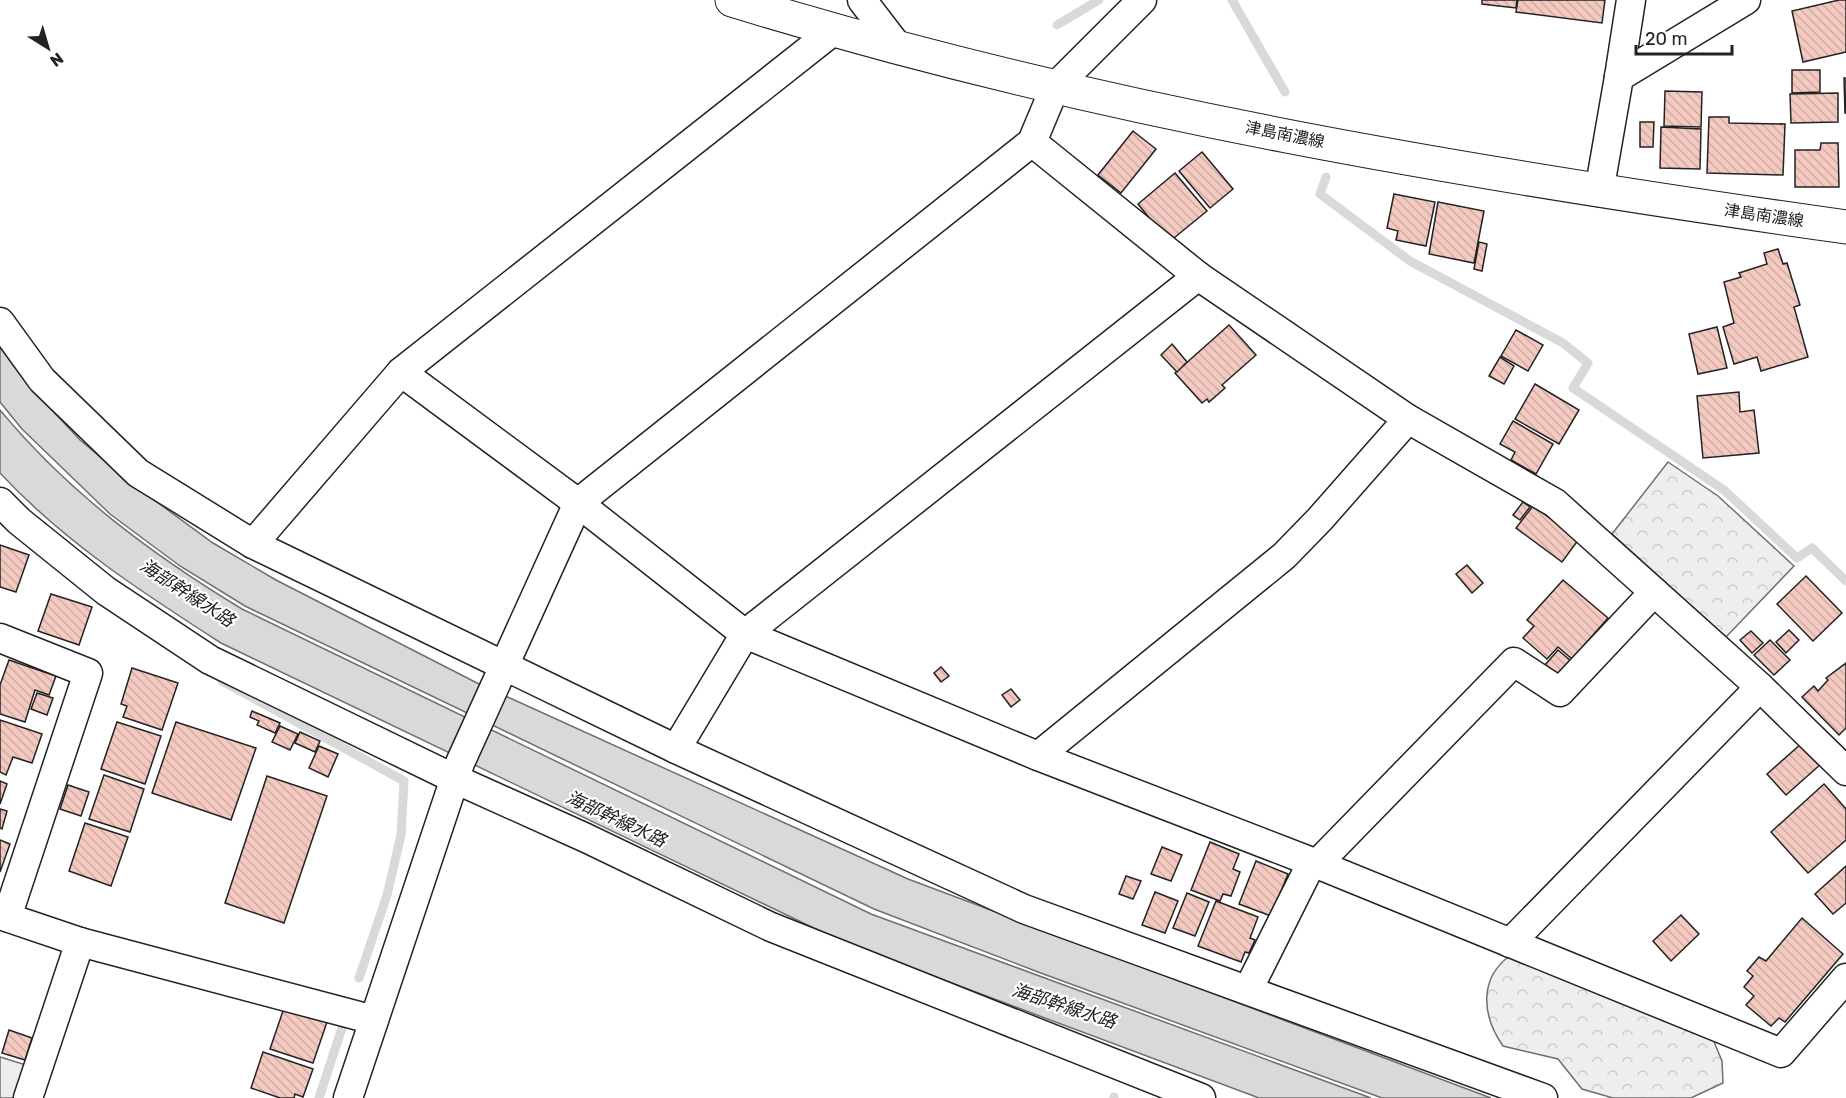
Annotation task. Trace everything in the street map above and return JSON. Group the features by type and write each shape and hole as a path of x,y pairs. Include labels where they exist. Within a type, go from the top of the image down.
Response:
{"main road":[{"name":"津島南濃線","path":"732,0 833,31 1055,87 1224,122 1599,192 1846,227"}],"street":[{"path":"862,0 897,47"},
{"path":"348,1098 457,771 498,675 578,503 1032,142 1055,87 1142,0"},
{"path":"1599,192 1631,0"},
{"path":"1619,77 1746,0"},
{"path":"253,544 401,372 833,31"},
{"path":"1032,142 1198,276 1408,419 1555,503 1761,687 1846,771"},
{"path":"676,749 745,634 1198,276"},
{"path":"0,322 42,380 138,473 253,544 498,675 676,749 1024,909 1543,1098"},
{"path":"401,372 578,503 745,634 1038,756 1314,863 1781,1053 1846,978"},
{"path":"1038,756 1284,556 1320,519 1408,419"},
{"path":"0,502 19,521 106,591 210,660 457,771 586,838 771,927 1195,1097"},
{"path":"1248,990 1314,863 1514,662 1560,692 1654,592"},
{"path":"0,638 88,673 4,916 81,942 374,1020"},
{"path":"1510,943 1761,687"},
{"path":"28,1098 81,942"}],"green space":[{"path":"1668,462 1718,496 1794,566 1726,637 1612,534"},
{"path":"1511,955 1712,1037 1722,1061 1723,1083 1691,1098 1613,1098 1582,1089 1558,1059 1503,1046 1491,1022 1488,1010 1488,986 1500,964"}],"shaded area":[{"path":"0,1057 26,1065 15,1098 0,1098"}],"water":[{"path":"0,346 37,394 80,440 135,486 213,543 276,580 479,684 908,879 1491,1098 1382,1098 1038,972 874,909 245,606 180,566 110,514 22,429 0,402"},
{"name":"海部幹線水路","path":"0,410 54,468 112,520 175,566 242,609 871,914 1371,1098 1259,1098 847,944 221,643 105,565 50,521 0,473"}],"building":[{"path":"1482,0 1517,0 1516,8 1482,4"},
{"path":"1518,0 1605,0 1602,23 1516,12"},
{"path":"1846,0 1846,52 1803,62 1792,11"},
{"path":"1792,70 1820,70 1820,92 1792,93"},
{"path":"1844,78 1846,78 1846,113 1845,113"},
{"path":"1665,91 1702,92 1701,127 1664,126"},
{"path":"1838,93 1838,122 1791,123 1790,94"},
{"path":"1709,117 1729,117 1729,123 1785,124 1783,175 1707,173"},
{"path":"1640,122 1654,122 1653,147 1640,147"},
{"path":"1661,127 1701,129 1700,169 1660,168"},
{"path":"1133,131 1156,149 1121,193 1098,175"},
{"path":"1821,143 1838,143 1839,187 1795,187 1795,150 1820,150"},
{"path":"1202,152 1233,189 1210,208 1179,171"},
{"path":"1175,173 1207,211 1169,242 1138,204"},
{"path":"1394,194 1435,202 1426,246 1396,240 1398,231 1387,228"},
{"path":"1438,202 1484,211 1474,263 1429,254"},
{"path":"1479,242 1487,244 1482,271 1474,269"},
{"path":"1778,249 1783,264 1787,263 1800,305 1794,307 1808,357 1761,371 1757,357 1734,364 1723,327 1734,323 1724,282 1741,277 1739,273 1767,264 1764,253"},
{"path":"1229,325 1256,355 1222,385 1225,388 1209,402 1207,399 1202,403 1175,373"},
{"path":"1717,327 1727,368 1698,374 1689,334"},
{"path":"1516,330 1543,345 1528,371 1501,356"},
{"path":"1172,344 1187,362 1177,372 1161,355"},
{"path":"1500,357 1514,366 1504,384 1489,376"},
{"path":"1535,384 1579,410 1559,444 1515,419"},
{"path":"1739,392 1740,412 1754,410 1759,453 1703,458 1697,396"},
{"path":"1513,421 1553,444 1536,474 1511,460 1515,452 1500,444"},
{"path":"1523,502 1530,507 1520,520 1513,515"},
{"path":"1533,506 1579,539 1562,562 1516,528"},
{"path":"0,545 29,555 16,592 0,587"},
{"path":"1467,565 1483,583 1472,593 1456,574"},
{"path":"1806,576 1842,613 1813,641 1777,604"},
{"path":"1563,580 1608,618 1572,659 1558,647 1547,659 1523,638 1534,626 1527,620"},
{"path":"51,594 92,607 79,645 38,631"},
{"path":"1789,630 1799,640 1786,653 1776,642"},
{"path":"1751,631 1763,643 1752,653 1740,640"},
{"path":"1770,640 1790,660 1774,675 1754,655"},
{"path":"1558,650 1571,661 1557,675 1545,665"},
{"path":"9,660 56,676 49,695 35,690 25,722 0,714 0,685"},
{"path":"1846,663 1846,728 1839,735 1802,697 1814,686 1818,691 1828,680 1826,678"},
{"path":"941,667 949,676 941,682 934,673"},
{"path":"132,668 178,683 162,730 123,717 127,706 121,704"},
{"path":"1011,689 1020,700 1011,707 1002,695"},
{"path":"37,693 53,698 47,715 31,709"},
{"path":"252,711 280,723 275,733 257,725 259,721 250,717"},
{"path":"0,720 42,734 32,763 13,757 6,775 0,772"},
{"path":"117,722 161,736 145,784 101,769"},
{"path":"176,722 256,748 231,820 152,793"},
{"path":"280,726 298,734 290,750 272,742"},
{"path":"300,732 320,741 315,752 295,743"},
{"path":"1802,743 1821,764 1786,795 1767,774"},
{"path":"319,746 338,754 328,777 309,768"},
{"path":"104,775 144,789 130,832 89,819"},
{"path":"267,776 327,796 284,923 225,903"},
{"path":"0,781 7,784 0,804"},
{"path":"1824,784 1846,809 1846,840 1808,873 1771,832"},
{"path":"68,785 89,792 81,816 60,809"},
{"path":"0,809 7,811 2,829 0,828"},
{"path":"85,823 128,837 111,886 69,871"},
{"path":"0,840 10,844 0,872"},
{"path":"1210,842 1239,854 1233,869 1240,872 1231,896 1223,894 1220,901 1191,890"},
{"path":"1162,847 1182,855 1171,881 1151,874"},
{"path":"1256,861 1288,874 1271,916 1239,904"},
{"path":"1846,866 1846,903 1833,914 1815,894"},
{"path":"1126,876 1141,881 1133,899 1119,894"},
{"path":"1155,892 1178,901 1165,933 1142,925"},
{"path":"1187,893 1209,902 1195,936 1173,928"},
{"path":"1216,901 1258,917 1250,938 1255,940 1249,953 1245,952 1241,962 1198,946"},
{"path":"1681,915 1699,934 1671,961 1653,941"},
{"path":"1802,918 1843,954 1785,1022 1779,1018 1771,1026 1746,1005 1754,996 1744,987 1753,976 1747,971 1759,957 1766,961"},
{"path":"284,1008 327,1022 313,1063 270,1049"},
{"path":"9,1030 32,1038 25,1060 2,1053"},
{"path":"263,1052 313,1069 303,1097 295,1094 294,1098 280,1098 251,1088"}],"waterway":[{"path":"1057,25 1099,0"},
{"path":"1232,0 1285,92"},
{"path":"1326,177 1320,194 1410,261 1563,343 1588,363 1573,388 1724,490 1797,558 1812,548 1846,581"},
{"path":"222,681 404,781 401,835 387,895 359,978"},
{"path":"319,1098 342,1028"}]}
